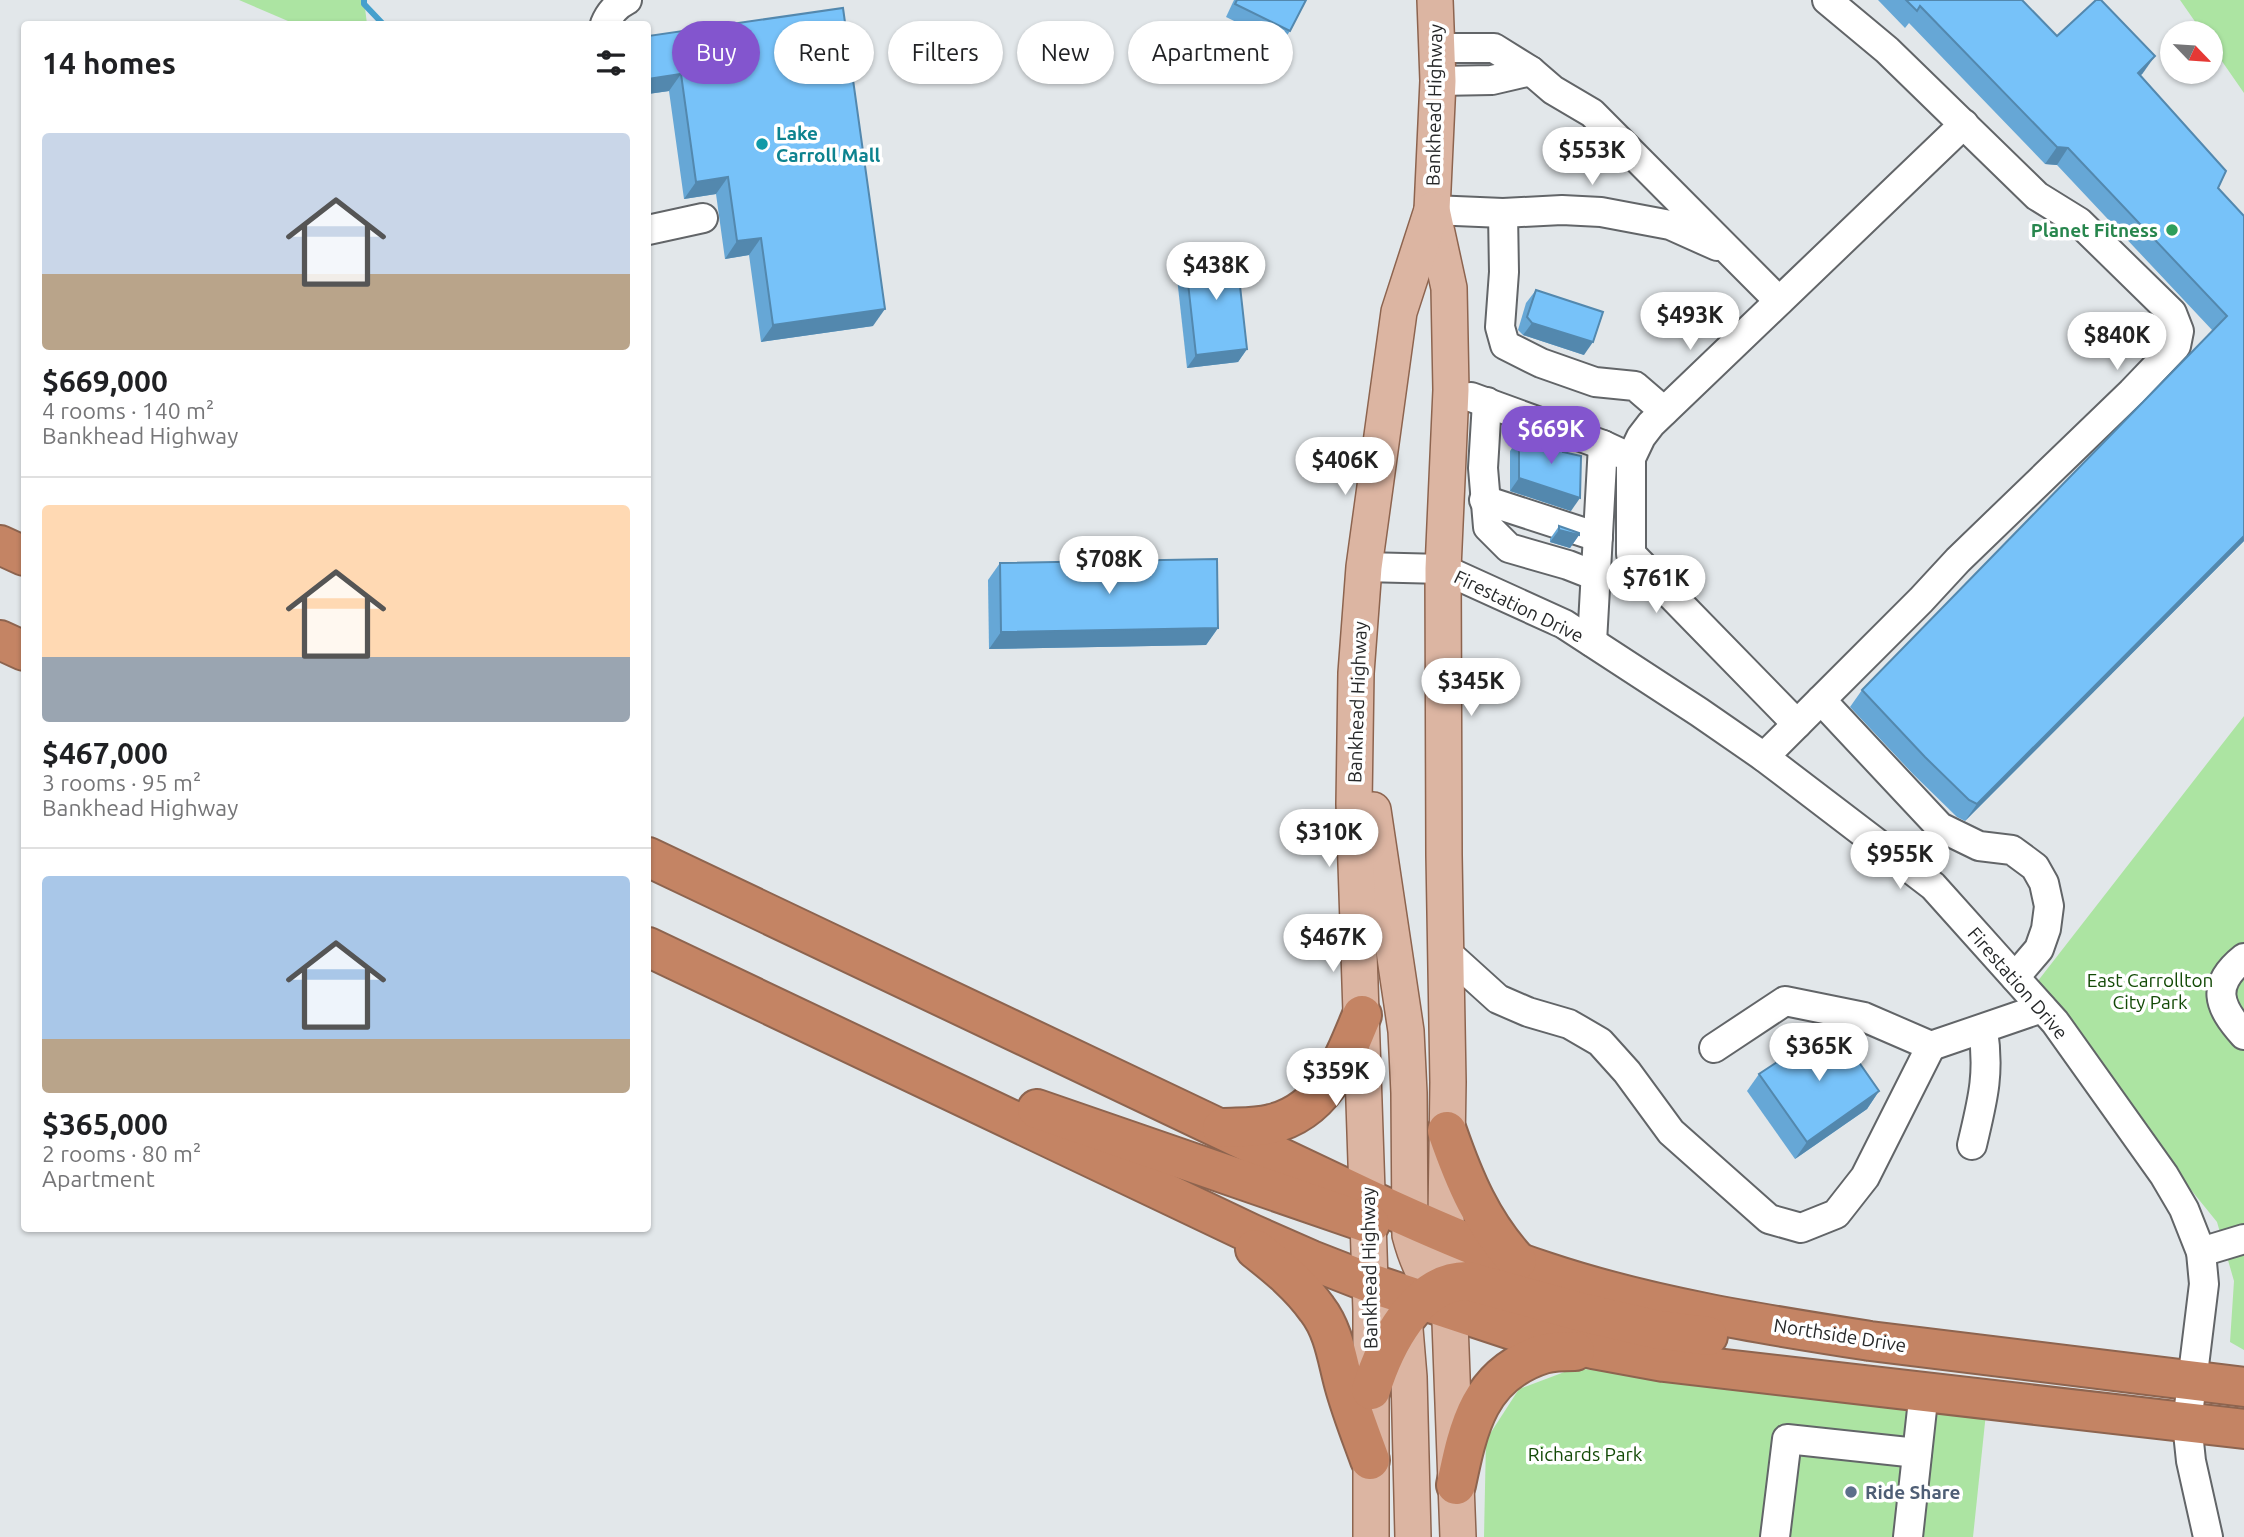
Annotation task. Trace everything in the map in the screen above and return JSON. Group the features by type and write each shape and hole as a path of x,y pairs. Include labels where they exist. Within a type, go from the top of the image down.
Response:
{"highway":[{"path":"0,545 21,555"},
{"path":"0,639 21,650"},
{"path":"651,858 1221,1128 1398,1223"},
{"path":"651,948 1222,1220 1418,1297 1515,1331 1664,1362 2244,1429"},
{"path":"1221,1128 1271,1124 1288,1118 1310,1104 1336,1075 1362,1015"},
{"path":"836,1037 932,1075 1135,1142 1398,1223"},
{"path":"1447,1131 1462,1174 1483,1219 1518,1263"},
{"path":"1222,1220 1297,1284 1319,1310 1334,1339 1344,1386 1370,1460"},
{"name":"Northside Drive","path":"1398,1223 1601,1289 1685,1309 1870,1341 2244,1387"},
{"path":"1371,1390 1378,1366 1390,1342 1418,1297 1457,1280 1468,1280 1581,1312 1654,1329 1818,1348 1870,1341"},
{"path":"1456,1485 1466,1436 1490,1386 1517,1365 1545,1353 1593,1349"}],"main road":[{"name":"Bankhead Highway","path":"1371,1537 1371,1390 1418,1297 1398,1223 1447,1131 1443,569 1451,390 1449,288 1432,210 1438,64 1435,0"},
{"name":"Bankhead Highway","path":"1432,210 1399,312 1364,567 1355,703 1354,804 1362,1015 1398,1223 1418,1297 1456,1485 1458,1537"},
{"path":"1355,703 1360,747 1373,805 1406,1031 1409,1093 1398,1223"},
{"path":"1413,1537 1409,1377 1418,1297"}],"street":[{"path":"606,21 621,3 627,0"},
{"path":"1764,757 1958,560 2132,392 2175,346 2179,331 2172,313 2079,222 2037,196 1886,50 1827,0"},
{"path":"1438,64 1494,48 1531,71 1553,90 1592,113 1604,122 1779,301"},
{"path":"1797,724 1631,554 1631,458 1641,437 1664,411 1964,124"},
{"path":"1432,210 1503,213 1562,210 1638,217 1670,225 1732,254"},
{"path":"1503,213 1504,272 1500,327 1505,345 1541,363 1595,382 1635,386 1664,411"},
{"path":"651,229 703,218"},
{"path":"1451,390 1603,444 1631,458"},
{"path":"1487,402 1483,440 1484,500 1488,527 1509,548 1540,556 1597,556"},
{"path":"1592,642 1603,444"},
{"path":"1484,500 1597,556"},
{"name":"Firestation Drive","path":"1364,567 1443,569 1564,624 1699,712 1764,757 1933,886 2055,1022 2164,1175 2188,1219 2201,1252 2204,1284 2187,1423 2190,1461 2208,1537"},
{"path":"1821,700 1940,827 1979,846 2012,850 2035,867 2044,883 2049,906 2046,929 2039,949 2015,977"},
{"path":"1446,951 1498,999 1528,1012 1569,1024 1600,1042 1628,1072 1671,1132 1769,1219 1801,1228 1836,1213 1865,1177 1931,1046"},
{"path":"2244,958 2231,968 2222,982 2221,998 2226,1014 2244,1035"},
{"path":"1714,1048 1785,1000 1864,1017 1931,1046 2042,1008"},
{"path":"1972,1145 1986,1084 1987,1059 1983,1030"},
{"path":"2201,1252 2244,1239"},
{"path":"1908,1537 1924,1391"},
{"path":"1775,1537 1787,1439 1916,1453"}],"green space":[{"path":"239,0 364,0 367,21 288,21"},
{"path":"2180,0 2244,0 2244,93 2223,63 2223,21 2195,21"},
{"name":"East Carrollton City Park","path":"2244,716 2244,1350 2230,1342 2234,1281 2217,1222 2030,991"},
{"name":"Richards Park","path":"1575,1368 1986,1413 1973,1537 1484,1537 1486,1440 1519,1389"}],"building":[{"path":"1237,0 1306,0 1293,25 1293,21 1270,21 1235,4"},
{"path":"1906,0 2022,0 2057,36 2096,0 2101,0 2155,56 2138,73 2226,171 2218,188 2244,216 2244,536 1977,804 1969,800 1925,757 1862,690 2227,316 2068,148 2057,147 1920,6 1917,11"},
{"name":"Lake Carroll Mall","path":"843,8 845,21 774,21 774,84 854,84 885,309 773,325 761,238 737,241 728,177 696,182 682,84 760,84 760,21 752,21"},
{"name":"Lake Carroll Mall","path":"672,33 672,75 651,79 651,36"},
{"path":"1236,250 1247,349 1196,355 1185,256"},
{"path":"1536,290 1603,312 1593,342 1532,323 1527,317"},
{"path":"1558,430 1567,433 1563,452 1581,456 1580,498 1519,478 1519,438 1548,448"},
{"path":"1559,526 1579,533 1579,535 1559,530"},
{"path":"1217,559 1218,628 1001,632 1000,563"},
{"path":"1833,1025 1879,1091 1807,1142 1759,1074"}],"waterway":[{"path":"364,0 364,4 380,21"}],"place":[{"name":"Lake Carroll Mall","path":"762,144"},
{"name":"Planet Fitness","path":"2172,230"},
{"name":"Ride Share","path":"1851,1492"}]}
